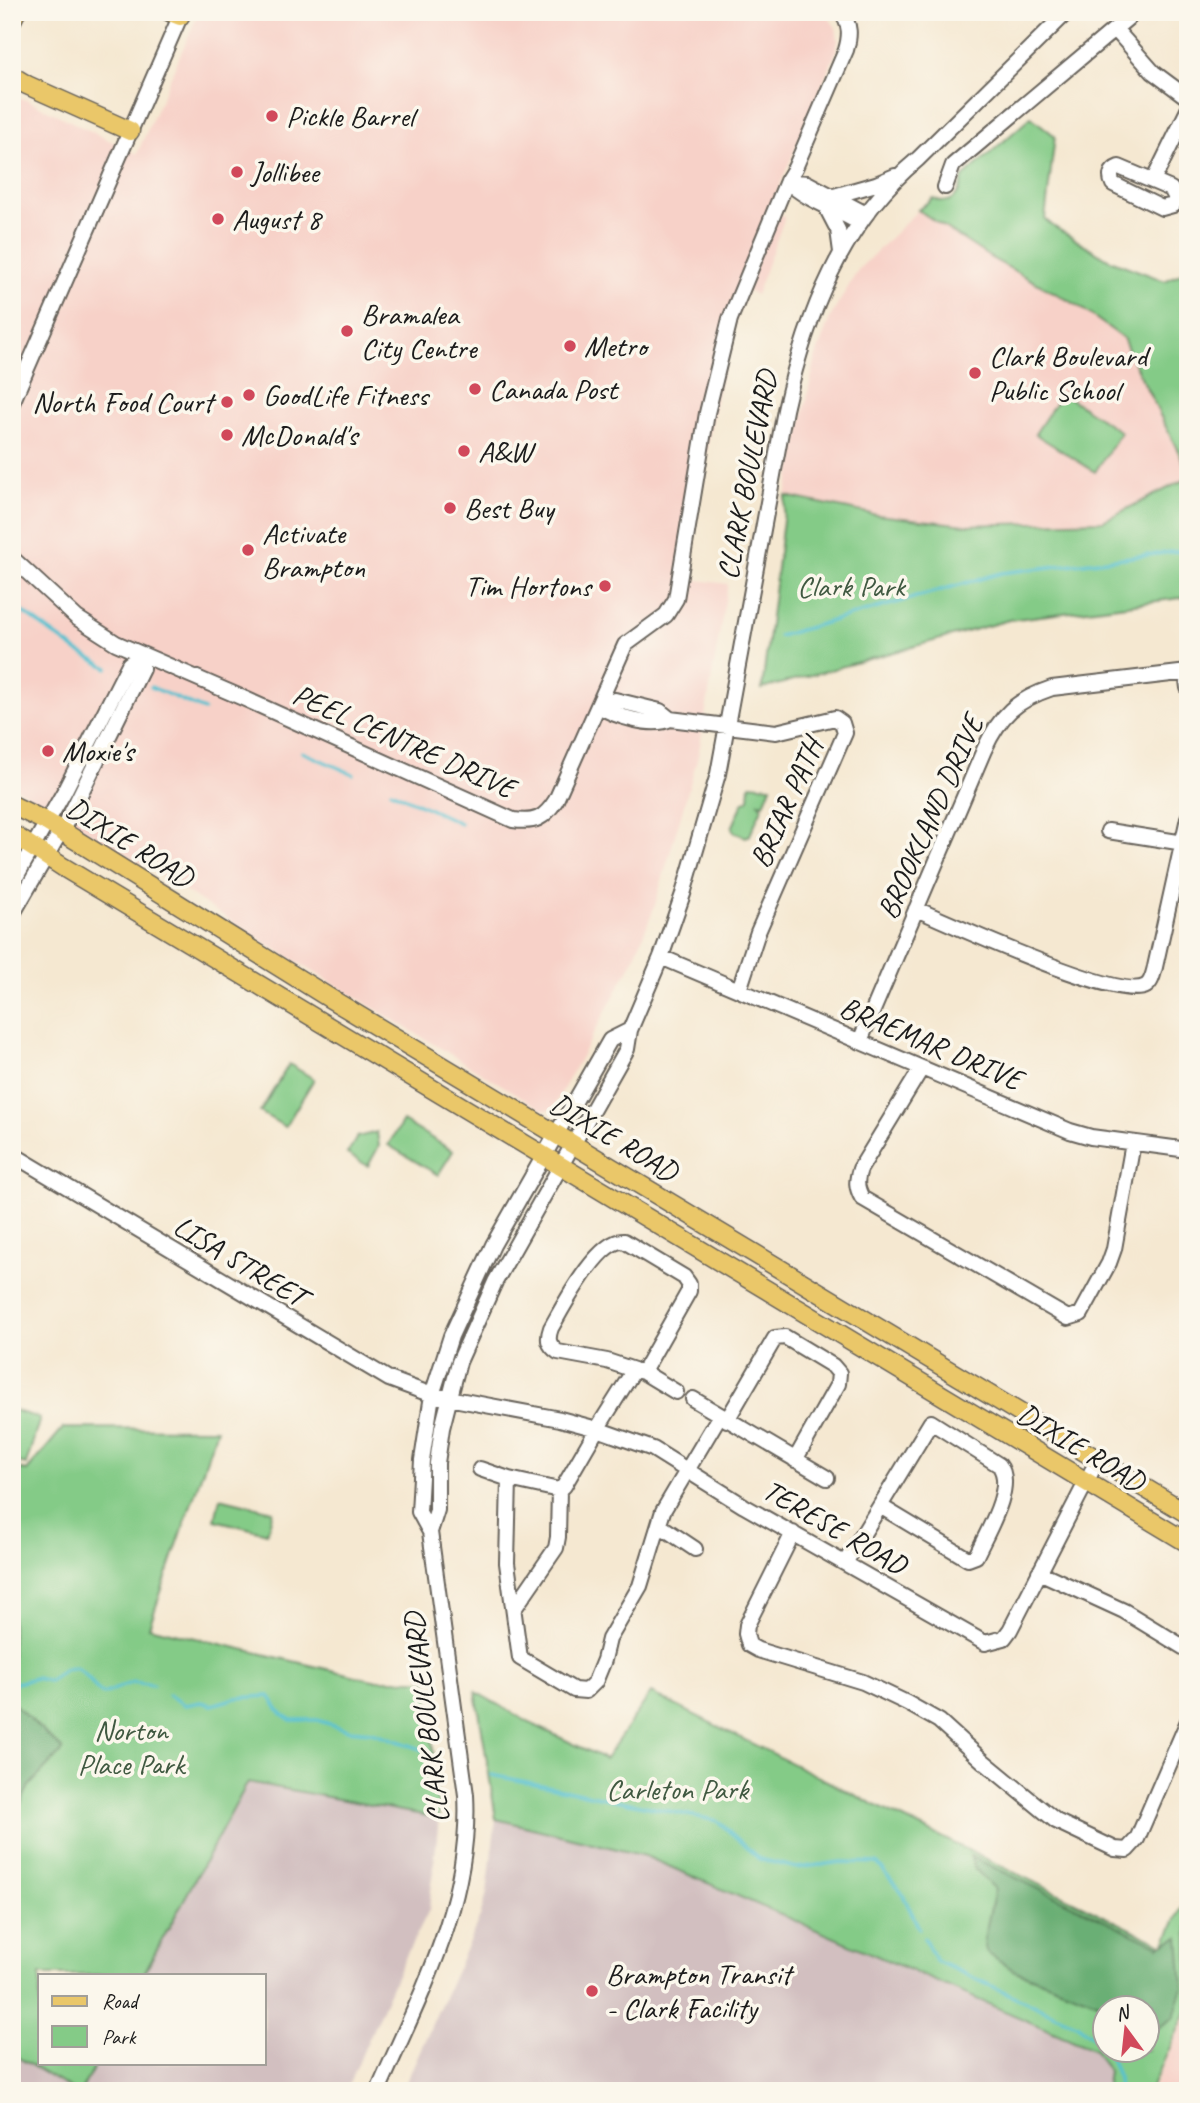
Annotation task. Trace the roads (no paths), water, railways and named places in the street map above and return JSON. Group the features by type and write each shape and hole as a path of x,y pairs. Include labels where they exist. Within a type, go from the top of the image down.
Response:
{"main road":[{"path":"12,20 16,12"},
{"path":"12,76 128,136"},
{"path":"12,92 128,136"},
{"name":"DIXIE ROAD","path":"12,805 53,827 287,972 1188,1514"},
{"name":"DIXIE ROAD","path":"12,834 1188,1543"}],"street":[{"name":"PEEL CENTRE DRIVE","path":"12,558 88,626 116,643 513,820 537,820 549,811 625,645 666,615 676,599 707,413 730,319 787,181 846,50 850,34 841,12"},
{"name":"CLARK BOULEVARD","path":"430,1532 437,1510 437,1463 448,1398 459,1362 495,1282 627,1049 630,1030 684,894 727,728 796,358 810,316 841,252 862,219 900,174 1067,12"},
{"path":"945,187 953,165 1135,12"},
{"path":"12,403 178,14"},
{"path":"1115,29 1153,72 1188,98"},
{"path":"1153,181 1188,110"},
{"path":"787,181 801,195 830,200 900,174"},
{"path":"830,200 841,212 862,219"},
{"path":"830,200 841,252"},
{"path":"12,884 38,852 53,827 142,669 142,655"},
{"path":"1187,672 1188,688"},
{"name":"BROOKLAND DRIVE","path":"860,1041 984,750 994,728 1011,708 1033,694 1052,688 1187,672"},
{"name":"BRIAR PATH","path":"599,706 612,715 661,724 670,719 776,732 835,718 842,723 845,733 758,932 739,990"},
{"path":"916,909 1084,978 1136,989 1145,987 1150,982 1188,818"},
{"path":"1108,831 1184,844"},
{"path":"12,915 38,852"},
{"name":"BRAEMAR DRIVE","path":"661,957 1070,1131 1091,1137 1188,1150"},
{"name":"CLARK BOULEVARD","path":"378,2091 440,1949 454,1904 466,1838 466,1795 430,1532 419,1512 422,1460 432,1395 451,1335 494,1245 610,1040 630,1030"},
{"path":"921,1069 860,1169 857,1189 862,1198 1068,1318 1081,1314 1109,1263 1118,1234 1133,1143"},
{"name":"LISA STREET","path":"12,1154 379,1373 432,1395 448,1398"},
{"path":"480,1469 509,1479 559,1490 565,1486 597,1429 638,1371 689,1291 689,1284 684,1277 624,1241 612,1243 587,1269 551,1328 548,1336 552,1348 558,1352 607,1361 638,1371 676,1392"},
{"path":"509,1479 506,1563 520,1658 574,1690 586,1691 595,1682 609,1639 640,1586 663,1511 775,1338 785,1337 833,1366 839,1373 838,1384 795,1460"},
{"name":"TERESE ROAD","path":"448,1398 560,1419 653,1449 985,1643 1004,1638 1097,1461"},
{"path":"693,1399 827,1478"},
{"path":"845,1563 931,1422 999,1465 1004,1471 1006,1482 1000,1504 976,1556 968,1559 880,1506"},
{"path":"514,1609 556,1548 559,1490"},
{"path":"659,1525 695,1549"},
{"path":"793,1532 747,1625 749,1645 863,1682 939,1721 1056,1821 1115,1849 1127,1850 1137,1839 1188,1721"},
{"path":"1039,1572 1124,1611 1188,1650"}],"waterway":[{"path":"779,636 1001,573 1188,550"},
{"path":"12,604 77,651 108,668"},
{"path":"151,687 204,710"},
{"path":"302,752 353,774"},
{"path":"391,791 460,823"},
{"path":"12,1684 35,1678 49,1681 64,1670 75,1667 103,1694 133,1682 153,1685"},
{"path":"168,1695 185,1705 201,1702 212,1705 236,1698 269,1696 282,1714 291,1720 317,1720 348,1730 372,1732 429,1752"},
{"path":"492,1775 718,1821 759,1859 797,1868 841,1862 877,1863 902,1893 919,1928"},
{"path":"924,1938 936,1961 1078,2025 1092,2036"},
{"path":"1112,2064 1118,2078 1118,2091"}],"place":[{"name":"Pickle Barrel","path":"272,116"},
{"name":"Jollibee","path":"237,172"},
{"name":"August 8","path":"218,219"},
{"name":"Bramalea City Centre","path":"347,331"},
{"name":"Metro","path":"570,346"},
{"name":"Clark Boulevard Public School","path":"975,373"},
{"name":"Canada Post","path":"475,389"},
{"name":"GoodLife Fitness","path":"249,395"},
{"name":"North Food Court","path":"227,402"},
{"name":"McDonald's","path":"227,435"},
{"name":"A&W","path":"464,451"},
{"name":"Best Buy","path":"450,508"},
{"name":"Activate Brampton","path":"248,550"},
{"name":"Tim Hortons","path":"605,586"},
{"name":"Moxie's","path":"48,751"},
{"name":"Brampton Transit - Clark Facility","path":"592,1991"}],"park label":[{"name":"Clark Park","path":"851,586"},
{"name":"Norton Place Park","path":"131,1747"},
{"name":"Carleton Park","path":"677,1789"}]}
